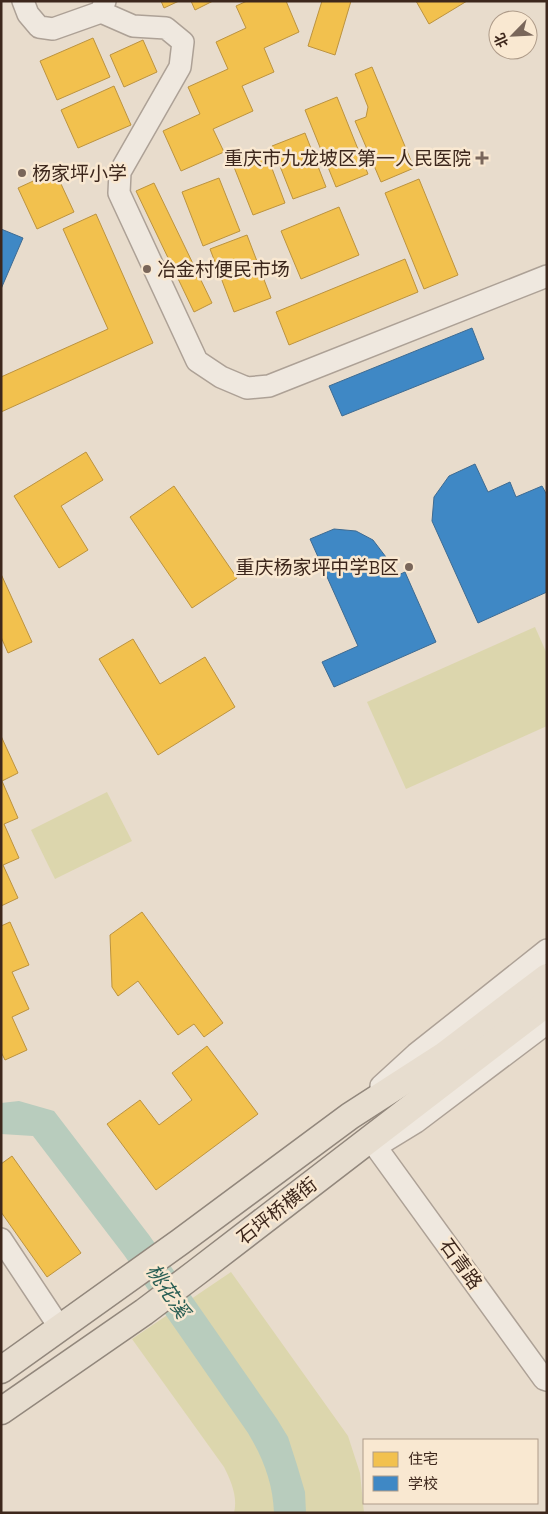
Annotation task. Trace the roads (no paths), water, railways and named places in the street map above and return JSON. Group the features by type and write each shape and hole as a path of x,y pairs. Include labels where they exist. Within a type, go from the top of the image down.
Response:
{"main road":[{"name":"石坪桥横街","path":"1,1370 180,1242 350,1116 443,1056 547,978"},
{"name":"石坪桥横街","path":"1,1411 144,1312 547,1003"}],"street":[{"path":"23,1 28,14 39,27 53,29 103,7 133,26 166,28 183,42 180,67 120,172 119,194 197,361 221,377 247,388 269,386 547,276"},
{"path":"350,1116 416,1054 547,950"},
{"path":"330,1169 376,1147 416,1122 547,1023"},
{"name":"石青路","path":"376,1147 547,1380"},
{"path":"1,1239 60,1328"}],"water":[{"name":"桃花溪","path":"19,1101 54,1111 149,1235 288,1437 305,1492 306,1513 274,1513 272,1491 266,1471 248,1433 124,1255 33,1136 1,1134 1,1103"}],"place":[{"name":"重庆市九龙坡区第一人民医院","path":"482,158"},
{"name":"杨家坪小学","path":"22,173"},
{"name":"冶金村便民市场","path":"147,269"},
{"name":"重庆杨家坪中学B区","path":"409,567"}]}
